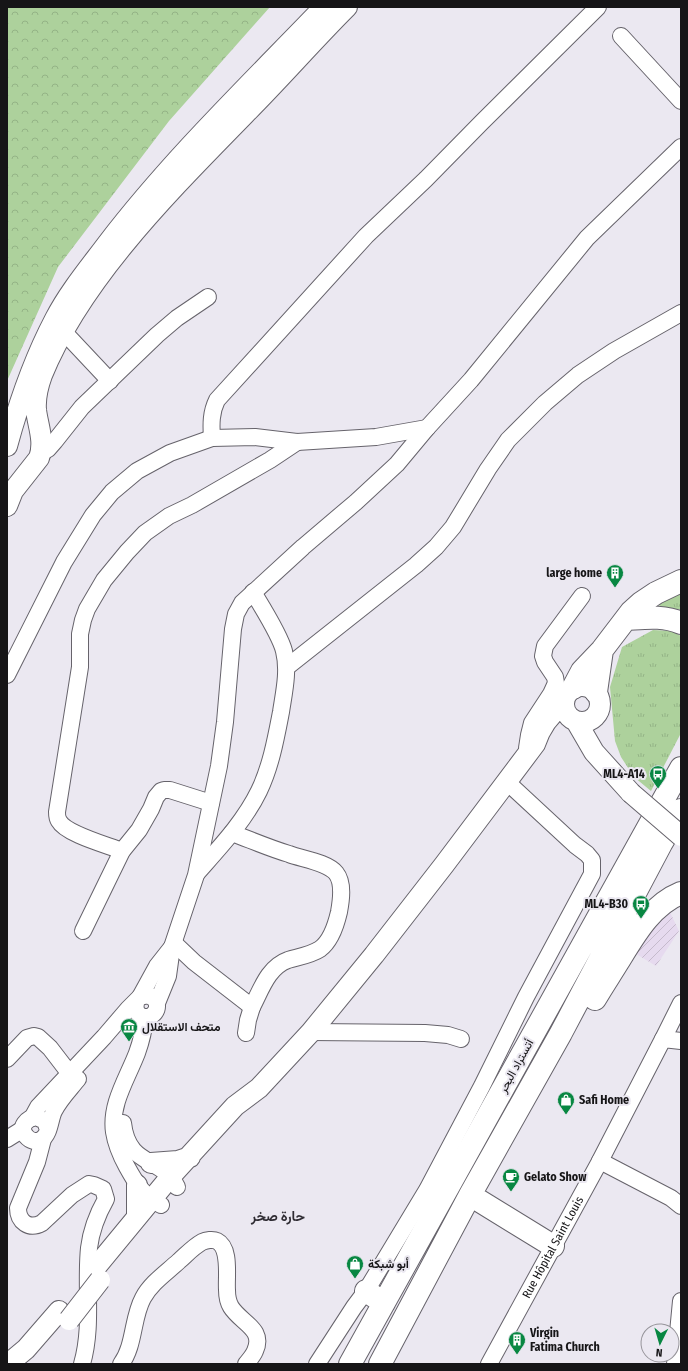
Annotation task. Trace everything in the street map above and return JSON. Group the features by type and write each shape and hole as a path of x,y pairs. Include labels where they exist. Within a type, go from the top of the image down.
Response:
{"highway":[{"path":"575,710 582,671 602,650 631,612 656,593 681,581"},
{"path":"626,619 666,618 681,623"},
{"path":"596,692 602,650"},
{"path":"679,771 673,768 674,762 681,750"},
{"name":"أتستراد البحر","path":"350,1364 375,1297 679,771"},
{"name":"أتستراد البحر","path":"380,1364 470,1195 520,1108 612,940 661,844 681,810"},
{"path":"520,1108 561,1057 595,998 633,937 650,915 662,904 681,893"},
{"path":"470,1195 553,1246"}],"main road":[{"path":"7,446 32,368 55,318 73,289 123,223 161,178 324,7"},
{"path":"7,506 13,491 39,458 41,453 36,410 38,388 63,332 83,299 124,245 212,149 347,7"},
{"path":"12,427 21,424 39,428"},
{"path":"27,1364 156,1202 242,1114 259,1088 311,1032 374,955 435,877 530,749 540,731 553,715 575,710 599,709 600,703 596,692"},
{"path":"575,710 594,752 631,793 681,836"},
{"path":"174,1182 190,1157 235,1106 259,1088"},
{"path":"151,1163 178,1161 190,1157"},
{"path":"137,1186 137,1217"},
{"path":"96,1277 137,1217 156,1202"},
{"path":"8,1364 64,1316"}],"street":[{"path":"212,438 211,426 213,409 217,400 366,236 426,179 598,7"},
{"path":"621,36 681,101"},
{"path":"156,1202 137,1186 122,1158 114,1131 114,1117 116,1103 141,1042 149,1013 168,976 173,945 196,875 219,766 225,722 233,629 236,614 242,603 253,592 397,464 427,428 471,380 587,238 681,148"},
{"path":"41,453 52,445 82,408 157,335 208,297"},
{"path":"287,667 436,548 453,527 488,469 508,440 545,403 578,375 614,351 681,313"},
{"path":"63,332 110,381"},
{"path":"7,675 64,562 93,515 112,492 137,471 170,453 212,438 255,437 297,442 376,437 427,428"},
{"path":"122,851 71,831 63,826 58,820 57,812 80,667 80,634 87,609 104,580 145,533 169,516 192,505 270,460 297,442"},
{"path":"196,875 248,811 259,790 271,757 285,686 287,667 284,650 253,592"},
{"path":"530,749 529,735 532,723 551,694 556,683 555,676 545,662 543,656 545,646 582,596"},
{"path":"438,1189 482,1086 551,950 592,874 592,860 587,854 575,845 506,781"},
{"path":"83,932 122,851 139,830 156,797 161,791 170,790 211,803"},
{"path":"204,834 212,842 227,838 330,867 336,873 341,889 339,911 334,929 328,941 319,950 286,961 275,967 263,984 252,1007 246,1033"},
{"path":"173,945 252,1007"},
{"path":"149,1013 137,1013 135,1004 157,966 173,945"},
{"path":"31,1176 27,1157 27,1128 38,1107 70,1074 138,998"},
{"name":"Rue Hôpital Saint Louis","path":"489,1364 600,1161 681,1003"},
{"path":"82,1364 87,1344 88,1329 89,1249 97,1215 106,1199 105,1194 103,1190 89,1184 72,1195 42,1223 37,1225 27,1225 20,1218 18,1208 37,1162 45,1134 54,1112 64,1096 124,1026 149,1013"},
{"path":"149,1013 149,1041 126,1101 123,1121 127,1141 137,1154 164,1171 174,1182"},
{"path":"311,1032 425,1033 448,1035 461,1039"},
{"path":"7,1059 27,1038 34,1036 38,1037 50,1048 70,1074"},
{"path":"663,1039 681,1041"},
{"path":"7,1139 27,1128 36,1117 45,1121 45,1134"},
{"path":"27,1128 34,1141 45,1134"},
{"path":"600,1161 671,1198 681,1206"},
{"path":"121,1364 127,1353 142,1299 151,1286 194,1248 210,1240 216,1240 221,1245 225,1254 228,1265 228,1299 240,1317 254,1330 257,1337 255,1352 246,1364"},
{"path":"316,1364 354,1307 375,1297"},
{"path":"674,1364 681,1301"}],"shaded area":[{"path":"668,908 679,931 656,966 633,952"}],"green space":[{"path":"7,7 270,7 169,121 58,267 7,381"},
{"path":"681,593 681,610 662,609 658,604"},
{"path":"653,630 672,631 681,636 681,733 651,791 634,777 621,757 615,741 610,687 622,647"}],"place":[{"name":"large home","path":"615,588"},
{"name":"ML4-A14","path":"658,789"},
{"name":"ML4-B30","path":"641,919"},
{"name":"متحف الاستقلال","path":"129,1042"},
{"name":"Safi Home","path":"566,1115"},
{"name":"Gelato Show","path":"511,1192"},
{"name":"أبو شبكة","path":"355,1279"},
{"name":"Virgin Fatima Church","path":"517,1355"}],"district":[{"name":"حارة صخر","path":"278,1216"}]}
